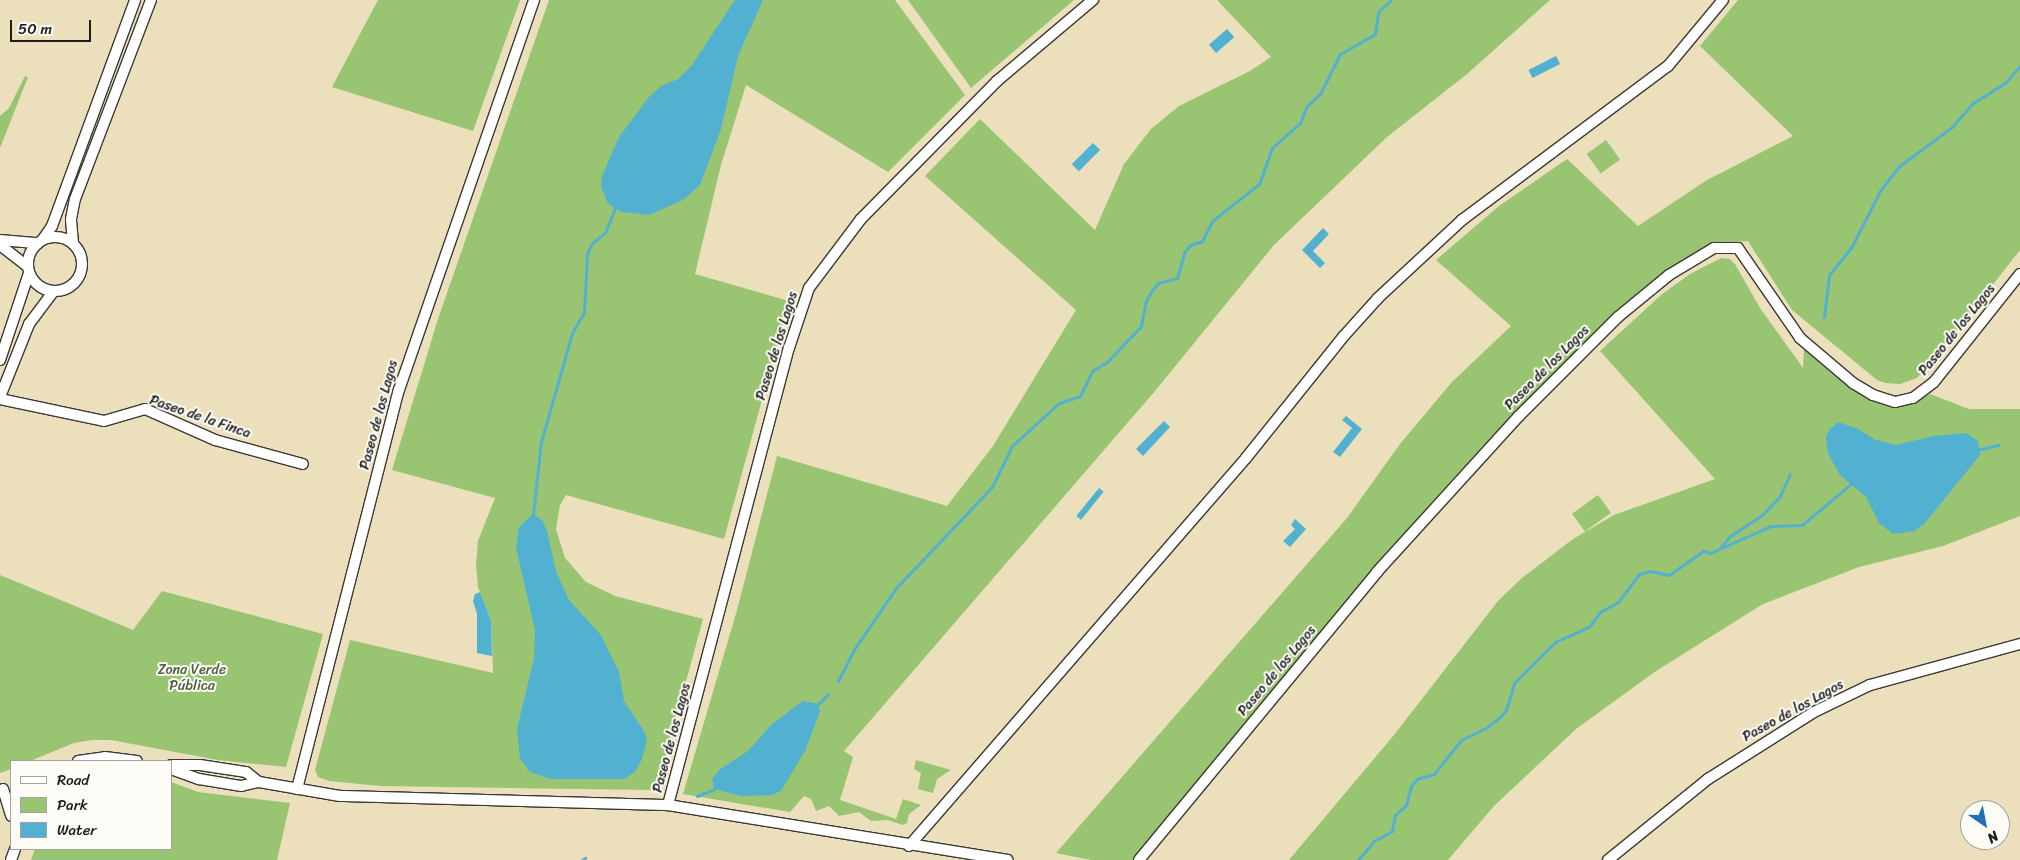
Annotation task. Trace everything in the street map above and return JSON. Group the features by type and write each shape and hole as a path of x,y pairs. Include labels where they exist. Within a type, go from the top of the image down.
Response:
{"street":[{"path":"0,360 28,269 30,253 52,226 135,0"},
{"path":"0,245 28,269 38,286 53,292 66,290 77,281 82,268 81,254 73,243 71,218 75,199 151,0"},
{"name":"Paseo de los Lagos","path":"297,789 399,390 534,0"},
{"name":"Paseo de los Lagos","path":"668,805 787,356 809,288 861,219 997,81 1093,0"},
{"path":"909,846 1246,458 1343,337 1378,298 1462,220 1668,66 1723,0"},
{"path":"0,240 40,241 58,237 73,243"},
{"name":"Paseo de los Lagos","path":"1139,860 1377,572 1518,417 1618,317 1677,269 1714,248 1738,248 1800,338 1853,383 1873,396 1895,402 1912,398 1934,382 2020,274"},
{"name":"Paseo de la Finca","path":"53,292 28,324 0,398 104,421 145,409 215,440 303,464"},
{"name":"Paseo de los Lagos","path":"1608,860 1708,779 1814,712 1870,685 1907,673 2020,644"},
{"path":"85,760 105,757 129,760"},
{"name":"Paseo de los Lagos","path":"172,767 200,765 246,772 259,782"},
{"name":"Paseo de los Lagos","path":"172,767 199,779 241,786 259,782 297,789 388,799 582,800 668,805 909,846 1008,860"},
{"path":"7,789 10,809"}],"green space":[{"path":"378,0 520,0 473,131 332,87"},
{"path":"549,0 895,0 965,95 888,172 746,85 721,165 695,274 789,301 724,539 566,495 560,505 556,529 565,558 586,582 615,596 703,619 657,788 650,790 381,786 329,781 318,777 315,770 350,640 493,673 491,620 478,587 476,565 478,541 495,498 392,470 438,319"},
{"path":"908,0 1074,0 971,88"},
{"path":"1217,0 1550,0 1467,74 1387,137 1274,245 1155,391 844,751 853,757 840,800 896,819 903,799 921,805 909,814 907,823 903,825 888,820 871,821 859,812 839,816 829,806 816,811 811,799 804,796 790,812 683,794 737,610 777,456 947,506 993,446 1076,310 925,176 980,119 1095,230 1124,164 1151,129 1179,106 1250,71 1271,57"},
{"path":"1738,0 2020,0 2020,250 1955,333 1917,378 1900,384 1885,383 1877,380 1792,310 1748,241 1714,244 1681,261 1613,317 1496,432 1420,515 1133,860 1091,860 1056,853 1347,518 1400,444 1452,382 1511,326 1436,260 1499,206 1567,159 1638,226 1707,180 1793,136 1700,46"},
{"path":"25,76 28,77 0,148 0,116 9,108"},
{"path":"1606,140 1620,159 1601,174 1587,154"},
{"path":"1721,258 1730,259 1735,264 1760,308 1803,368 1804,349 1848,385 1884,404 1917,401 1930,394 1969,409 2020,409 2020,516 1943,546 1859,567 1763,604 1656,671 1576,729 1494,806 1448,860 1289,860 1394,735 1498,601 1522,578 1573,539 1614,515 1715,479 1600,351 1661,295 1690,274"},
{"path":"1598,495 1611,513 1585,532 1572,514"},
{"name":"Zona Verde Pública","path":"0,575 133,630 162,591 323,634 286,767 218,760 111,740 92,740 74,743 32,760 10,760 10,769 0,773"},
{"path":"916,760 951,770 937,779 933,793 918,789 921,773 914,769"},
{"path":"172,782 198,792 290,803 277,860 31,860 35,850 172,850"}],"water":[{"path":"735,0 763,0 738,56 721,129 700,185 683,200 649,215 622,212 608,204 601,186 602,176 619,137 649,97 661,86 678,79 692,65"},
{"path":"1227,29 1234,37 1216,53 1209,45"},
{"path":"1556,56 1560,64 1532,78 1528,70"},
{"path":"1093,143 1100,150 1079,171 1072,164"},
{"path":"1323,228 1329,234 1313,251 1325,263 1320,268 1302,250"},
{"path":"1346,416 1362,429 1340,457 1333,452 1352,428 1342,420"},
{"path":"1164,421 1170,427 1143,456 1136,449"},
{"path":"1838,422 1856,428 1876,440 1896,445 1933,436 1966,433 1978,441 1980,455 1925,523 1915,531 1893,534 1879,523 1866,497 1840,475 1828,454 1826,437 1829,430"},
{"path":"1099,488 1104,492 1081,520 1076,516"},
{"path":"533,514 543,521 556,571 569,600 600,634 619,672 624,701 644,731 647,740 642,759 635,772 624,779 551,779 530,772 520,759 517,729 534,658 535,630 516,548 519,527"},
{"path":"1295,519 1306,529 1290,547 1283,541 1295,529 1291,525"},
{"path":"480,592 491,620 492,656 477,653 477,614 473,601 475,594"},
{"path":"803,701 818,704 820,712 805,751 781,791 772,795 741,796 714,789 712,779 719,770 748,751 772,724"}],"waterway":[{"path":"838,681 853,651 896,588 992,487 1012,446 1059,403 1080,396 1092,371 1107,362 1141,326 1146,301 1152,290 1158,283 1177,278 1184,253 1190,245 1202,241 1212,221 1259,184 1272,148 1300,123 1307,106 1320,94 1340,54 1375,34 1378,12 1391,0"},
{"path":"1824,317 1829,275 1851,248 1880,191 1898,167 1952,127 1973,103 2005,83 2020,66"},
{"path":"533,514 541,442 572,333 584,312 587,254 592,243 605,233 616,206"},
{"path":"1977,450 1998,445"},
{"path":"1721,547 1730,536 1761,516 1780,496 1790,474"},
{"path":"1358,860 1374,841 1392,831 1395,815 1406,805 1411,786 1417,779 1434,774 1461,740 1486,728 1500,717 1506,710 1514,683 1555,642 1589,627 1600,612 1618,602 1639,574 1650,571 1669,575 1703,551 1710,553 1771,526 1802,525 1852,483"},
{"path":"818,704 828,694"},
{"path":"697,796 714,789"}]}
